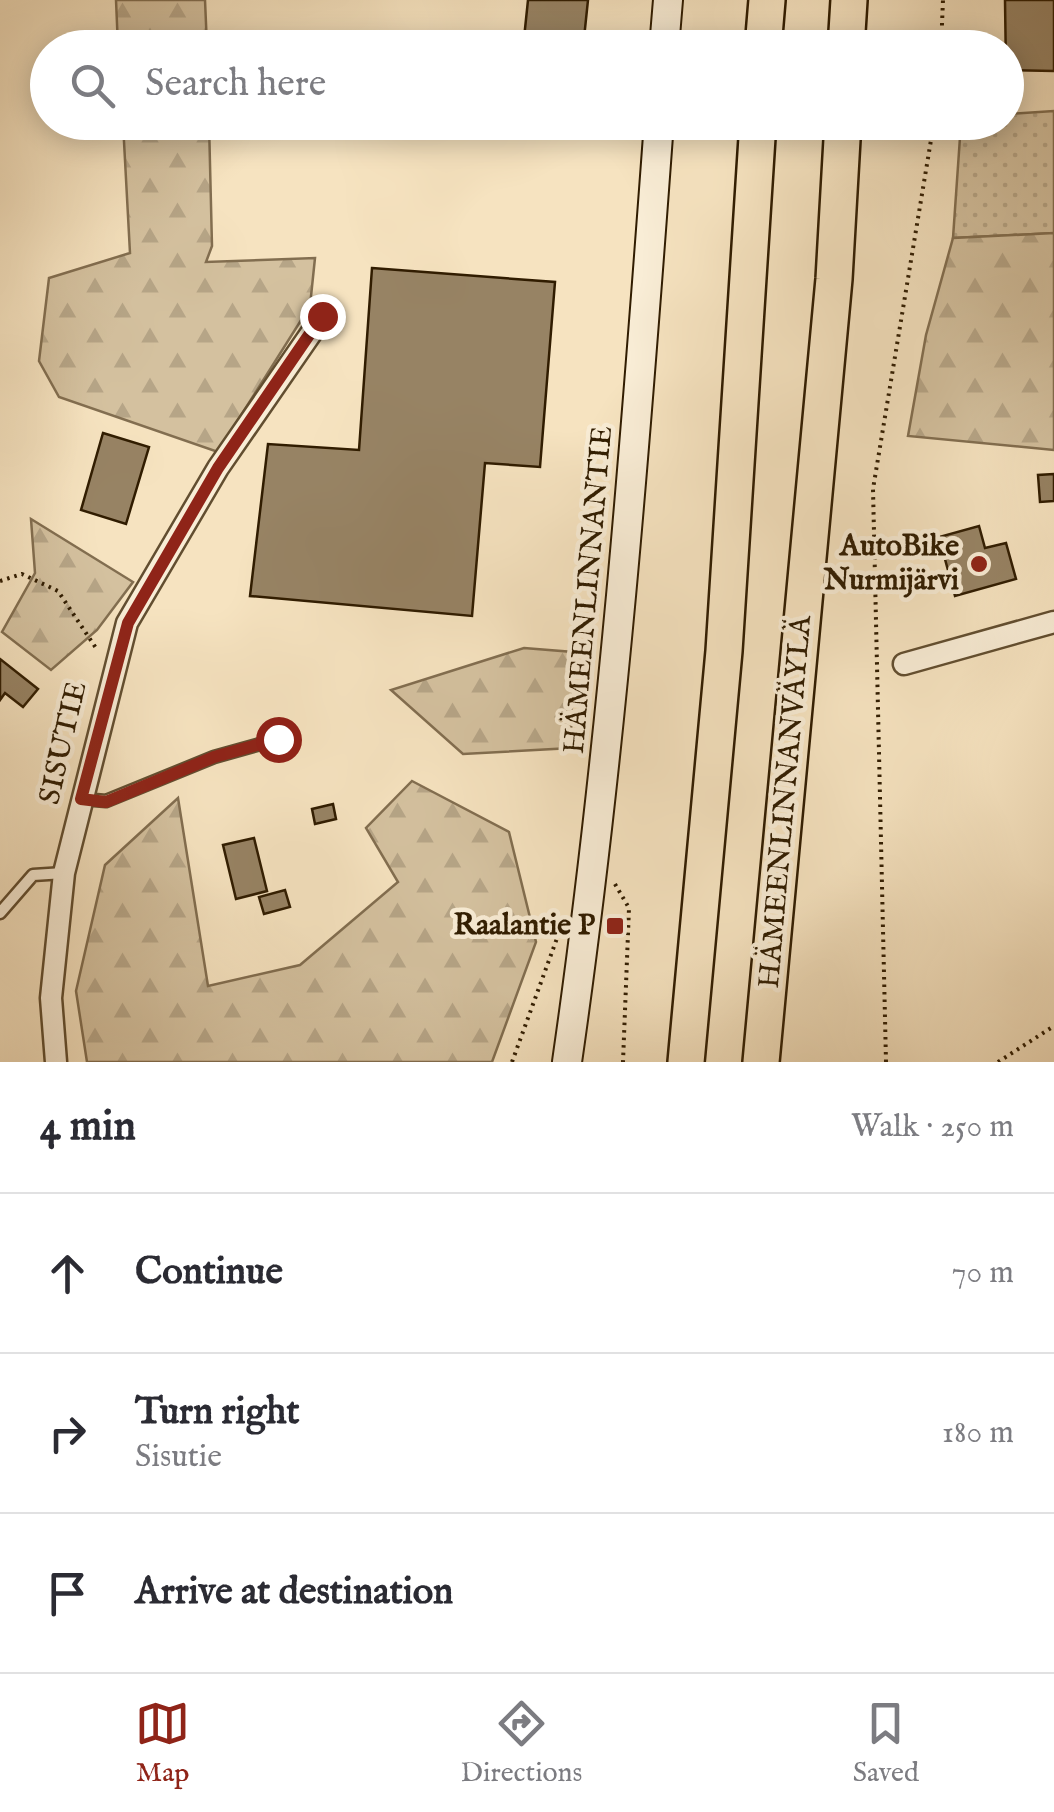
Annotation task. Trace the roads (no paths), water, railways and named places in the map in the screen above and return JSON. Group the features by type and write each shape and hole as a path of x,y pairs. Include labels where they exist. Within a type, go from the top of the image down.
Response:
{"highway":[{"path":"764,30 766,0"},
{"path":"847,30 849,0"},
{"path":"686,1062 724,651 757,140"},
{"name":"HÄMEENLINNANVÄYLÄ","path":"761,1062 834,279 841,140"}],"main road":[{"path":"666,30 668,0"},
{"name":"HÄMEENLINNANTIE","path":"567,1062 596,854 629,538 658,140"}],"street":[{"name":"SISUTIE","path":"56,1062 51,998 64,873 112,672 128,623 148,581 218,468 322,316"},
{"path":"904,664 1054,622"}],"lane":[{"path":"81,799 106,802 214,757 278,739"},
{"path":"0,913 33,875 64,873"}],"place":[{"name":"AutoBike Nurmijärvi","path":"979,564"},
{"name":"Raalantie P","path":"615,926"}]}
